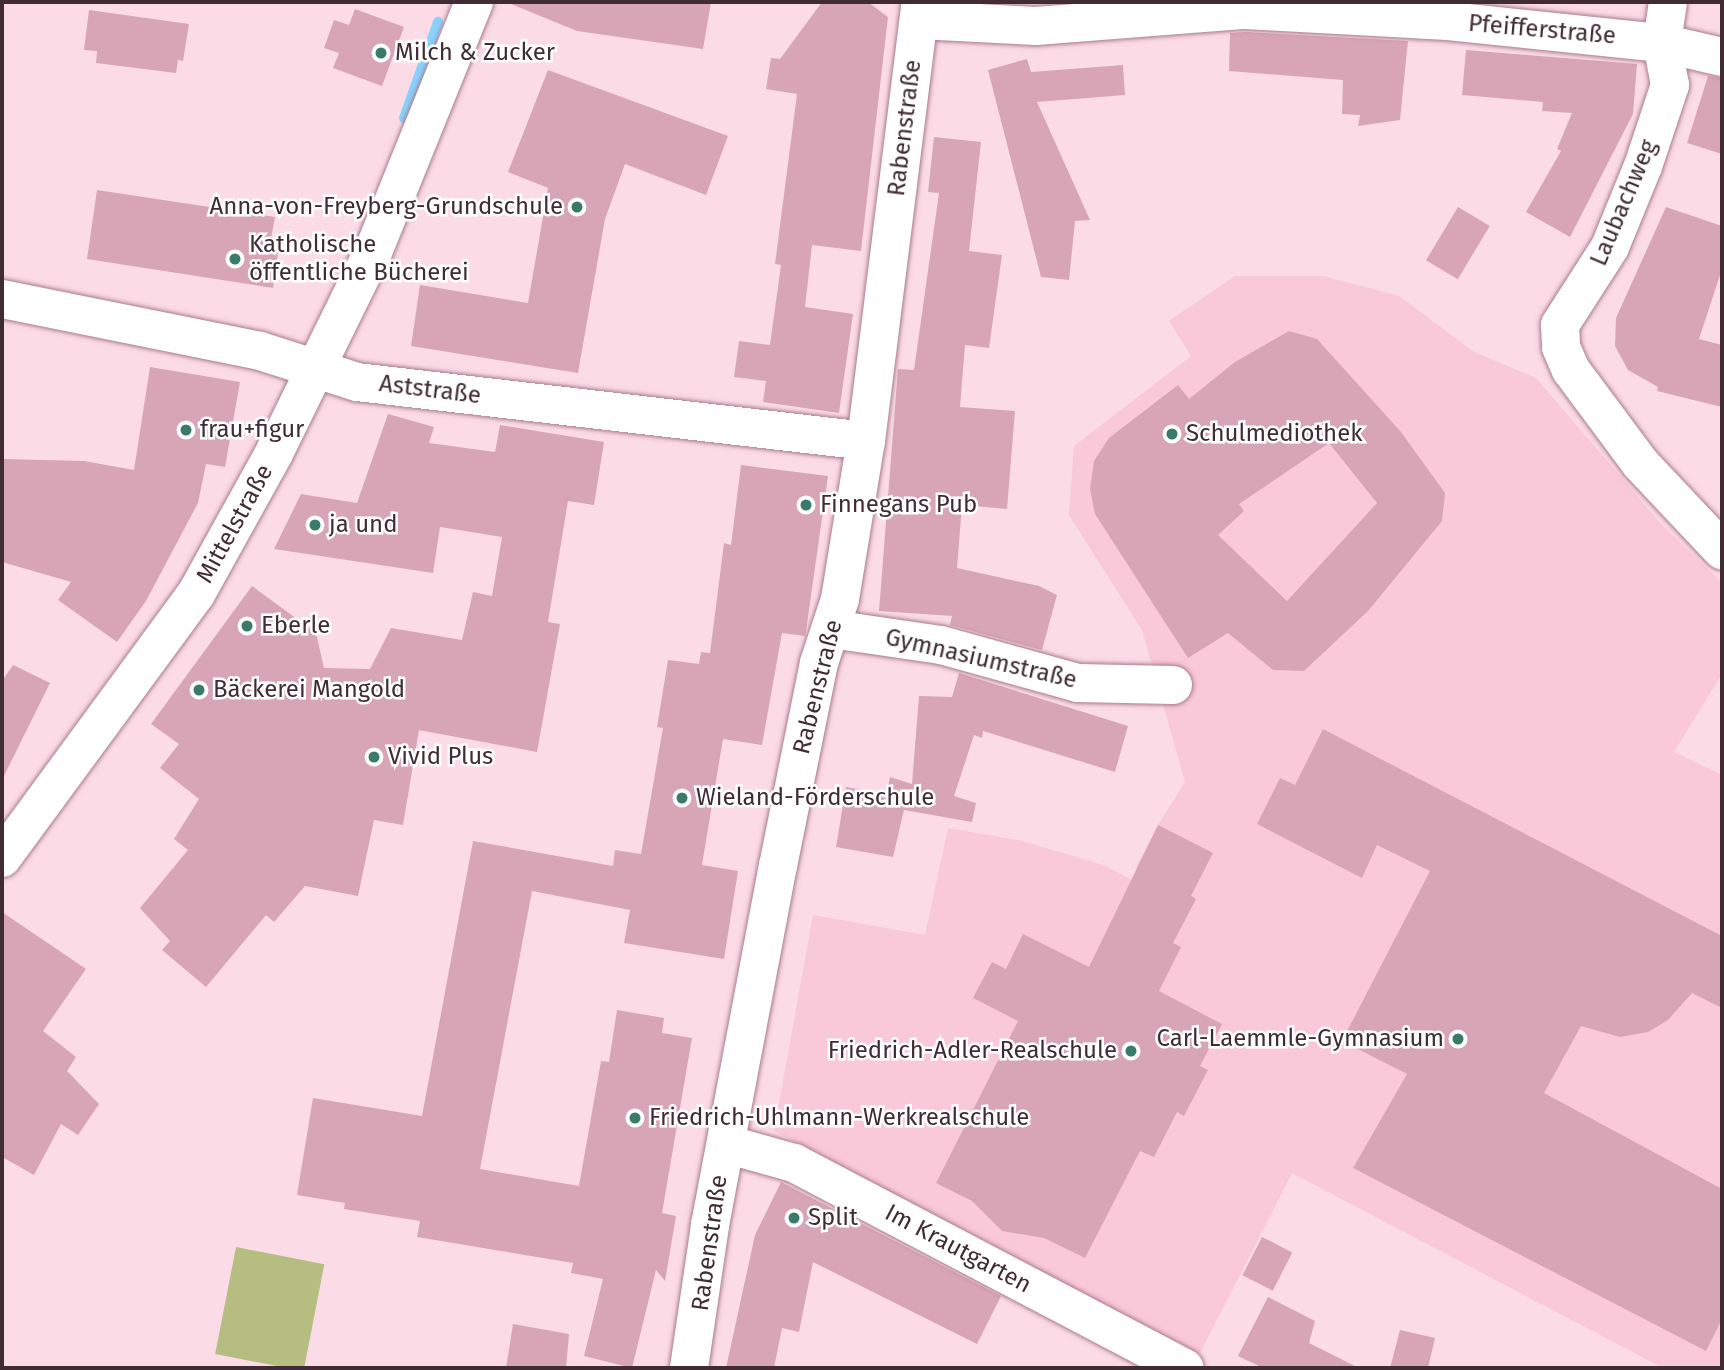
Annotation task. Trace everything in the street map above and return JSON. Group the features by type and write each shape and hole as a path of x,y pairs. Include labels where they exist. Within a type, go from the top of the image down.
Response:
{"street":[{"name":"Mittelstraße","path":"2,858 195,594 316,369 373,253 474,2"},
{"path":"1662,43 1668,2"},
{"name":"Pfeifferstraße","path":"920,11 1036,26 1245,10 1448,21 1662,43 1722,57"},
{"name":"Rabenstraße","path":"689,1368 726,1144 818,663 840,599 866,441 920,11"},
{"name":"Laubachweg","path":"1662,43 1670,85 1610,247 1560,325 1562,347 1571,370 1640,463 1722,550"},
{"name":"Aststraße","path":"2,299 260,351 358,382 866,441"},
{"name":"Gymnasiumstraße","path":"831,629 941,645 1078,683 1173,685"},
{"name":"Im Krautgarten","path":"726,1144 794,1163 1185,1368"}],"shaded area":[{"path":"1235,276 1323,276 1399,296 1474,352 1536,378 1662,525 1722,583 1722,674 1674,752 1722,775 1722,1368 1663,1368 1292,1173 1199,1355 774,1131 813,915 925,935 948,828 1022,841 1104,865 1134,881 1139,871 1135,869 1185,782 1142,630 1069,515 1074,446 1191,356 1169,321"}],"green space":[{"path":"236,1247 324,1264 304,1368 287,1368 215,1354"}],"building":[{"path":"506,2 711,2 703,49 577,31"},
{"path":"822,2 868,2 888,17 861,251 812,245 805,307 853,314 839,413 763,402 766,381 734,377 739,341 770,345 781,265 775,264 797,94 766,89 771,58 780,59"},
{"path":"355,9 404,27 382,86 333,68 339,53 324,48 334,20 349,25"},
{"path":"89,10 189,24 183,61 178,60 176,73 96,63 97,51 84,50"},
{"path":"1230,33 1408,41 1400,120 1358,126 1360,115 1342,114 1343,80 1229,71"},
{"path":"1466,50 1637,64 1633,114 1570,237 1526,212 1561,151 1557,149 1572,113 1542,111 1543,102 1462,95"},
{"path":"1027,59 1031,72 1123,65 1125,95 1037,102 1090,220 1075,221 1069,280 1041,277 988,70"},
{"name":"Anna-von-Freyberg-Grundschule","path":"548,70 728,136 706,195 625,164 605,219 578,373 411,346 420,285 528,303 548,188 508,172"},
{"path":"1708,76 1722,78 1722,154 1687,143"},
{"path":"934,137 981,142 969,251 1002,255 989,348 965,345 960,407 1015,411 1007,509 962,505 957,568 1039,586 1057,595 1042,650 950,625 952,616 879,611 898,369 914,370 939,193 928,192"},
{"path":"97,190 275,217 270,244 279,245 273,288 87,259"},
{"path":"1458,207 1490,226 1458,279 1426,260"},
{"path":"1666,207 1722,226 1722,269 1699,339 1722,345 1722,407 1657,391 1658,387 1628,370 1615,346 1616,318"},
{"path":"1289,331 1317,339 1401,432 1445,493 1442,521 1368,611 1304,671 1273,670 1228,633 1188,658 1095,514 1090,489 1094,461 1109,438 1178,385 1189,399 1235,362","holes":["1329,443 1377,503 1287,601 1218,535 1244,511 1239,504"]},
{"path":"150,367 240,382 225,467 206,464 198,503 146,601 117,642 58,600 71,582 2,562 2,459 84,461 134,470"},
{"path":"388,414 434,427 429,443 495,452 500,425 604,442 594,505 568,501 548,622 560,624 537,752 419,730 403,825 374,820 358,896 305,886 274,922 266,915 206,987 162,950 170,941 140,908 188,850 174,839 199,799 160,768 179,744 151,724 252,586 316,633 324,668 370,669 391,628 462,640 473,592 492,596 502,537 440,527 433,573 274,549 301,494 357,503"},
{"path":"741,465 828,476 805,636 782,633 762,745 723,739 702,865 738,871 724,959 624,943 630,910 532,891 480,1169 579,1186 601,1061 609,1062 617,1010 664,1018 662,1033 692,1038 662,1213 676,1216 665,1281 656,1270 632,1368 584,1356 603,1279 571,1273 573,1263 417,1237 420,1221 344,1209 345,1203 297,1195 313,1098 422,1116 473,841 613,866 615,850 641,854 663,728 657,727 668,660 699,664 701,652 710,653 724,543 731,545"},
{"path":"13,665 50,683 2,780 2,681"},
{"path":"959,673 1128,726 1115,772 983,731 982,738 974,735 954,796 976,803 972,822 904,810 893,857 836,847 846,787 887,794 890,777 912,784 919,696 952,697"},
{"name":"Carl-Laemmle-Gymnasium","path":"1323,729 1722,936 1722,1008 1692,993 1668,1020 1648,1032 1620,1037 1581,1026 1544,1093 1722,1189 1722,1319 1706,1351 1353,1168 1407,1074 1342,1041 1430,871 1377,845 1362,878 1257,824 1280,778 1295,785"},
{"name":"Friedrich-Adler-Realschule","path":"1158,825 1213,853 1191,896 1196,899 1173,943 1181,947 1159,991 1222,1024 1200,1066 1208,1070 1184,1116 1177,1112 1154,1157 1140,1151 1085,1258 1044,1238 1002,1231 972,1201 936,1183 1018,1021 973,998 992,962 1006,969 1023,934 1089,967"},
{"path":"2,912 86,969 43,1031 76,1057 67,1071 99,1104 78,1135 61,1124 34,1175 2,1157"},
{"path":"781,1182 1001,1296 977,1344 813,1262 799,1332 782,1328 774,1368 726,1368 755,1235"},
{"path":"1262,1237 1292,1252 1273,1291 1242,1275"},
{"path":"1268,1297 1315,1321 1309,1343 1359,1368 1263,1368 1238,1356"},
{"path":"513,1324 569,1334 566,1368 506,1368"},
{"path":"1400,1330 1435,1338 1428,1368 1390,1368"}],"waterway":[{"path":"404,118 438,22"}],"place":[{"name":"Milch & Zucker","path":"381,53"},
{"name":"Anna-von-Freyberg-Grundschule","path":"577,207"},
{"name":"Katholische öffentliche Bücherei","path":"235,259"},
{"name":"frau+figur","path":"186,430"},
{"name":"Schulmediothek","path":"1172,434"},
{"name":"Finnegans Pub","path":"806,505"},
{"name":"ja und","path":"315,525"},
{"name":"Eberle","path":"247,626"},
{"name":"Bäckerei Mangold","path":"199,690"},
{"name":"Vivid Plus","path":"374,757"},
{"name":"Wieland-Förderschule","path":"682,798"},
{"name":"Carl-Laemmle-Gymnasium","path":"1458,1039"},
{"name":"Friedrich-Adler-Realschule","path":"1131,1051"},
{"name":"Friedrich-Uhlmann-Werkrealschule","path":"635,1118"},
{"name":"Split","path":"794,1218"}]}
